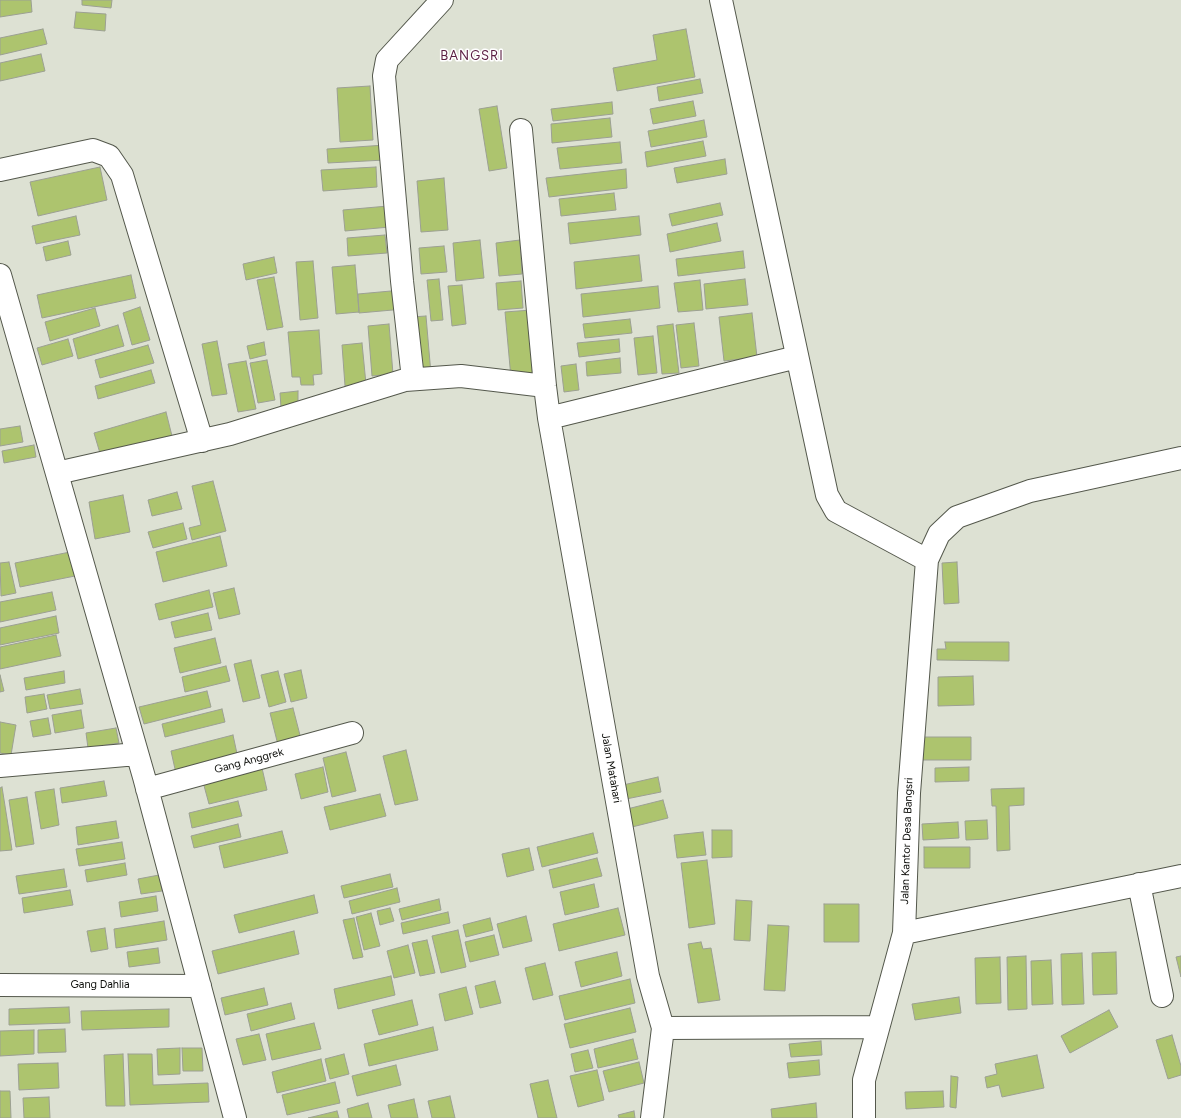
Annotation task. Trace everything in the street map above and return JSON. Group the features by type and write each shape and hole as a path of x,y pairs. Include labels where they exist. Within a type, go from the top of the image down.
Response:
{"street":[{"path":"413,379 402,281 384,76 387,60 442,0"},
{"path":"721,0 827,495 836,511 927,560 939,534 957,517 1030,491 1181,458"},
{"name":"Jalan Matahari","path":"521,130 549,418 648,976 663,1028 652,1118"},
{"path":"0,170 93,150 109,156 122,175 202,441"},
{"path":"0,275 147,789 235,1118"},
{"path":"549,418 797,357"},
{"path":"57,474 230,434 405,380 461,376 545,386"},
{"name":"Jalan Kantor Desa Bangsri","path":"864,1118 864,1080 904,933 909,793 927,560"},
{"name":"Gang Anggrek","path":"147,789 352,733"},
{"path":"0,766 137,754"},
{"path":"904,933 1181,876"},
{"path":"1139,884 1162,996"},
{"name":"Gang Dahlia","path":"0,985 200,986"},
{"path":"663,1028 878,1027"}],"building":[{"path":"0,0 31,0 32,12 0,17"},
{"path":"82,0 112,0 111,8 82,5"},
{"path":"76,12 106,14 105,31 74,28"},
{"path":"43,29 47,44 0,55 0,38"},
{"path":"686,29 695,77 617,91 613,68 657,60 653,35"},
{"path":"41,54 45,71 0,81 0,63"},
{"path":"700,79 703,93 659,101 657,87"},
{"path":"370,86 373,140 340,142 337,88"},
{"path":"693,101 696,116 653,124 650,109"},
{"path":"612,102 613,114 553,121 551,109"},
{"path":"497,106 507,168 489,171 479,109"},
{"path":"610,118 612,137 552,143 551,124"},
{"path":"704,120 707,137 651,147 648,131"},
{"path":"703,141 706,156 647,167 645,152"},
{"path":"620,142 622,163 560,169 557,148"},
{"path":"385,145 385,160 328,163 327,149"},
{"path":"725,159 727,174 677,183 674,168"},
{"path":"100,167 107,200 38,216 30,182"},
{"path":"376,167 377,187 323,191 321,170"},
{"path":"626,169 627,188 549,197 546,178"},
{"path":"444,178 448,230 421,232 417,181"},
{"path":"614,193 616,210 561,216 559,199"},
{"path":"720,203 723,215 672,226 669,214"},
{"path":"388,206 390,227 345,231 343,210"},
{"path":"76,216 80,235 36,244 32,226"},
{"path":"639,216 641,235 570,244 568,223"},
{"path":"717,223 721,241 670,252 667,234"},
{"path":"385,235 387,253 348,256 347,238"},
{"path":"480,240 484,278 456,281 453,243"},
{"path":"520,240 522,274 499,276 496,243"},
{"path":"68,241 71,255 46,261 43,247"},
{"path":"444,246 447,272 421,274 419,248"},
{"path":"743,251 745,268 678,276 676,259"},
{"path":"639,255 642,281 576,289 574,262"},
{"path":"274,257 277,273 246,280 243,264"},
{"path":"313,261 318,318 300,320 296,262"},
{"path":"355,265 359,312 336,314 332,267"},
{"path":"131,275 136,298 42,318 37,295"},
{"path":"274,277 283,327 267,330 257,280"},
{"path":"439,279 443,320 431,321 427,280"},
{"path":"745,279 748,305 706,309 704,284"},
{"path":"700,280 703,310 678,312 674,283"},
{"path":"521,281 523,308 498,310 496,283"},
{"path":"462,285 466,324 452,326 448,286"},
{"path":"658,286 660,308 583,317 581,294"},
{"path":"402,290 404,309 359,313 358,294"},
{"path":"140,307 150,340 132,345 123,313"},
{"path":"95,308 100,326 50,341 45,322"},
{"path":"531,310 536,376 511,378 505,312"},
{"path":"752,313 757,357 724,361 719,317"},
{"path":"426,316 431,374 416,376 411,317"},
{"path":"630,319 632,333 585,338 583,324"},
{"path":"694,323 699,366 681,368 676,325"},
{"path":"389,324 393,374 372,376 368,326"},
{"path":"673,324 679,373 662,374 657,326"},
{"path":"118,325 124,346 78,359 73,339"},
{"path":"319,330 322,374 313,375 314,385 301,385 300,377 292,377 288,332"},
{"path":"653,336 657,373 638,375 634,338"},
{"path":"68,339 73,356 42,365 37,348"},
{"path":"619,339 620,352 579,357 577,343"},
{"path":"217,341 227,394 212,396 202,344"},
{"path":"264,342 266,355 250,359 247,346"},
{"path":"362,343 366,384 345,386 342,345"},
{"path":"148,345 154,363 100,378 95,360"},
{"path":"620,358 621,373 587,376 586,362"},
{"path":"267,360 275,400 258,403 250,363"},
{"path":"246,361 256,409 238,412 228,364"},
{"path":"576,364 579,390 564,392 561,366"},
{"path":"151,370 155,383 98,399 95,386"},
{"path":"298,391 298,406 281,408 280,393"},
{"path":"166,412 173,440 102,460 94,433"},
{"path":"20,426 23,442 0,446 0,429"},
{"path":"34,445 36,457 4,463 2,451"},
{"path":"213,481 226,531 192,540 189,528 201,525 192,486"},
{"path":"177,492 182,509 152,516 148,500"},
{"path":"123,495 130,532 95,539 89,502"},
{"path":"183,523 187,539 153,548 148,532"},
{"path":"220,536 227,566 163,582 156,552"},
{"path":"70,552 75,576 20,587 15,563"},
{"path":"9,562 16,593 1,596 0,563"},
{"path":"957,562 959,603 944,604 942,563"},
{"path":"234,588 240,614 219,619 213,593"},
{"path":"209,590 213,607 159,620 155,604"},
{"path":"52,592 56,610 0,622 0,602"},
{"path":"208,613 212,630 175,638 171,622"},
{"path":"56,616 59,633 0,645 0,628"},
{"path":"56,635 61,656 0,669 0,647"},
{"path":"215,638 221,663 180,673 174,648"},
{"path":"945,642 1009,642 1009,661 937,660 937,649 946,649"},
{"path":"251,660 260,698 243,702 234,664"},
{"path":"226,666 230,681 185,692 182,677"},
{"path":"301,670 307,698 291,702 284,674"},
{"path":"64,671 65,683 26,690 24,678"},
{"path":"278,671 286,702 269,707 261,675"},
{"path":"0,675 4,691 0,692"},
{"path":"973,676 974,705 938,706 938,677"},
{"path":"80,689 83,704 50,709 47,695"},
{"path":"207,691 211,707 144,724 139,707"},
{"path":"44,694 47,709 27,713 25,697"},
{"path":"293,708 302,743 279,749 270,713"},
{"path":"222,709 225,722 165,737 162,724"},
{"path":"81,710 84,728 55,733 52,715"},
{"path":"48,718 51,734 33,737 30,721"},
{"path":"0,722 16,725 11,755 0,753"},
{"path":"116,728 119,743 88,748 86,733"},
{"path":"233,735 239,763 177,778 171,751"},
{"path":"921,737 971,737 971,760 921,760"},
{"path":"406,750 418,800 395,805 383,756"},
{"path":"346,752 356,791 332,797 323,758"},
{"path":"323,767 328,792 301,799 295,774"},
{"path":"969,767 969,781 935,782 935,768"},
{"path":"262,768 267,790 209,804 203,782"},
{"path":"658,777 661,792 626,799 623,785"},
{"path":"104,781 107,796 62,803 60,788"},
{"path":"2,787 12,850 0,851 0,788"},
{"path":"1024,788 1024,805 1009,806 1010,850 997,851 996,806 992,806 991,789"},
{"path":"54,789 59,825 41,829 35,792"},
{"path":"380,794 386,816 330,830 324,807"},
{"path":"27,797 34,844 16,847 9,800"},
{"path":"663,800 668,818 632,827 627,809"},
{"path":"238,801 242,816 192,828 189,813"},
{"path":"987,820 988,839 966,840 965,821"},
{"path":"116,821 119,838 78,845 76,827"},
{"path":"958,822 959,838 923,840 922,824"},
{"path":"238,824 241,837 194,848 191,836"},
{"path":"712,830 732,830 732,857 712,858"},
{"path":"282,831 288,853 224,868 219,846"},
{"path":"703,832 706,855 677,858 674,835"},
{"path":"593,833 598,853 542,867 537,847"},
{"path":"122,842 125,859 79,866 76,849"},
{"path":"924,847 970,847 970,868 924,868"},
{"path":"529,848 534,870 507,877 502,854"},
{"path":"597,858 602,876 553,888 549,870"},
{"path":"707,860 715,924 689,928 681,863"},
{"path":"125,863 127,875 87,882 85,870"},
{"path":"64,869 67,887 19,894 16,876"},
{"path":"390,874 393,887 344,898 341,886"},
{"path":"159,875 162,891 141,894 138,879"},
{"path":"594,884 599,907 565,915 560,892"},
{"path":"397,888 400,902 352,914 349,901"},
{"path":"70,890 73,905 24,913 22,898"},
{"path":"314,895 318,913 239,933 234,915"},
{"path":"156,896 158,911 121,917 119,902"},
{"path":"439,899 441,910 402,920 399,909"},
{"path":"736,900 752,901 750,941 734,940"},
{"path":"824,904 859,904 859,942 824,942"},
{"path":"390,908 394,921 380,925 377,911"},
{"path":"618,908 625,935 559,951 553,924"},
{"path":"448,912 450,923 403,934 401,923"},
{"path":"371,913 380,946 364,950 356,917"},
{"path":"526,916 532,941 503,948 497,924"},
{"path":"354,918 363,957 353,959 343,920"},
{"path":"490,918 493,930 466,937 463,925"},
{"path":"164,921 167,940 116,948 114,929"},
{"path":"768,925 789,926 785,991 764,990"},
{"path":"105,928 108,949 91,952 87,931"},
{"path":"458,930 466,967 441,973 432,936"},
{"path":"294,931 299,954 218,974 212,951"},
{"path":"494,935 499,955 470,962 465,942"},
{"path":"427,940 435,973 420,976 412,943"},
{"path":"701,942 703,949 711,948 720,1000 698,1003 688,944"},
{"path":"408,945 415,973 394,978 387,951"},
{"path":"158,948 160,963 129,967 127,952"},
{"path":"617,952 622,976 581,987 575,962"},
{"path":"1116,952 1117,994 1093,995 1092,953"},
{"path":"1082,953 1084,1004 1062,1005 1061,954"},
{"path":"1026,956 1027,1009 1008,1010 1007,957"},
{"path":"1181,956 1181,977 1176,957"},
{"path":"1000,957 1001,1003 976,1004 975,958"},
{"path":"1051,960 1053,1004 1032,1005 1031,961"},
{"path":"545,963 553,995 533,1000 525,968"},
{"path":"391,976 395,995 338,1009 334,989"},
{"path":"630,979 635,1003 565,1020 559,996"},
{"path":"495,981 501,1003 480,1008 475,986"},
{"path":"466,987 473,1014 445,1021 439,994"},
{"path":"264,988 268,1005 225,1015 221,998"},
{"path":"959,997 961,1013 915,1020 912,1004"},
{"path":"412,1000 418,1025 379,1035 372,1010"},
{"path":"291,1003 295,1019 251,1031 247,1014"},
{"path":"69,1007 70,1023 9,1025 9,1009"},
{"path":"630,1008 636,1032 570,1048 564,1024"},
{"path":"169,1009 169,1027 82,1030 81,1011"},
{"path":"1109,1010 1118,1027 1070,1053 1061,1036"},
{"path":"314,1023 321,1049 272,1060 266,1034"},
{"path":"433,1027 438,1050 369,1066 364,1044"},
{"path":"65,1029 66,1052 38,1053 38,1030"},
{"path":"34,1030 34,1054 0,1056 0,1031"},
{"path":"259,1034 266,1060 243,1065 236,1039"},
{"path":"1172,1035 1181,1066 1181,1075 1168,1079 1156,1040"},
{"path":"633,1039 638,1059 598,1068 594,1049"},
{"path":"821,1041 822,1055 791,1057 789,1044"},
{"path":"180,1048 180,1074 158,1075 157,1049"},
{"path":"182,1048 202,1048 203,1071 183,1071"},
{"path":"588,1050 593,1068 575,1072 571,1054"},
{"path":"123,1054 125,1106 106,1106 104,1055"},
{"path":"128,1054 152,1054 153,1085 208,1083 209,1102 130,1105"},
{"path":"344,1054 349,1074 330,1079 325,1059"},
{"path":"1037,1055 1044,1088 1002,1097 999,1085 987,1088 985,1077 997,1074 995,1064"},
{"path":"321,1059 326,1081 277,1093 272,1072"},
{"path":"819,1060 820,1075 789,1078 787,1063"},
{"path":"639,1062 644,1083 609,1092 603,1071"},
{"path":"58,1063 59,1088 19,1090 18,1064"},
{"path":"396,1065 401,1085 357,1096 352,1076"},
{"path":"597,1070 604,1100 578,1107 570,1076"},
{"path":"951,1076 958,1077 956,1108 950,1107"},
{"path":"548,1080 557,1118 538,1118 530,1084"},
{"path":"335,1082 340,1103 287,1115 282,1095"},
{"path":"0,1091 10,1091 11,1118 0,1118"},
{"path":"943,1091 944,1107 906,1109 905,1092"},
{"path":"450,1096 455,1118 432,1118 428,1101"},
{"path":"49,1097 50,1118 24,1118 23,1098"},
{"path":"414,1099 418,1118 391,1118 388,1105"},
{"path":"368,1103 372,1118 349,1118 347,1109"},
{"path":"816,1103 817,1118 772,1118 771,1109"},
{"path":"337,1111 339,1118 308,1118"},
{"path":"634,1111 635,1118 619,1118 618,1115"}],"district":[{"name":"BANGSRI","path":"472,56"}]}
